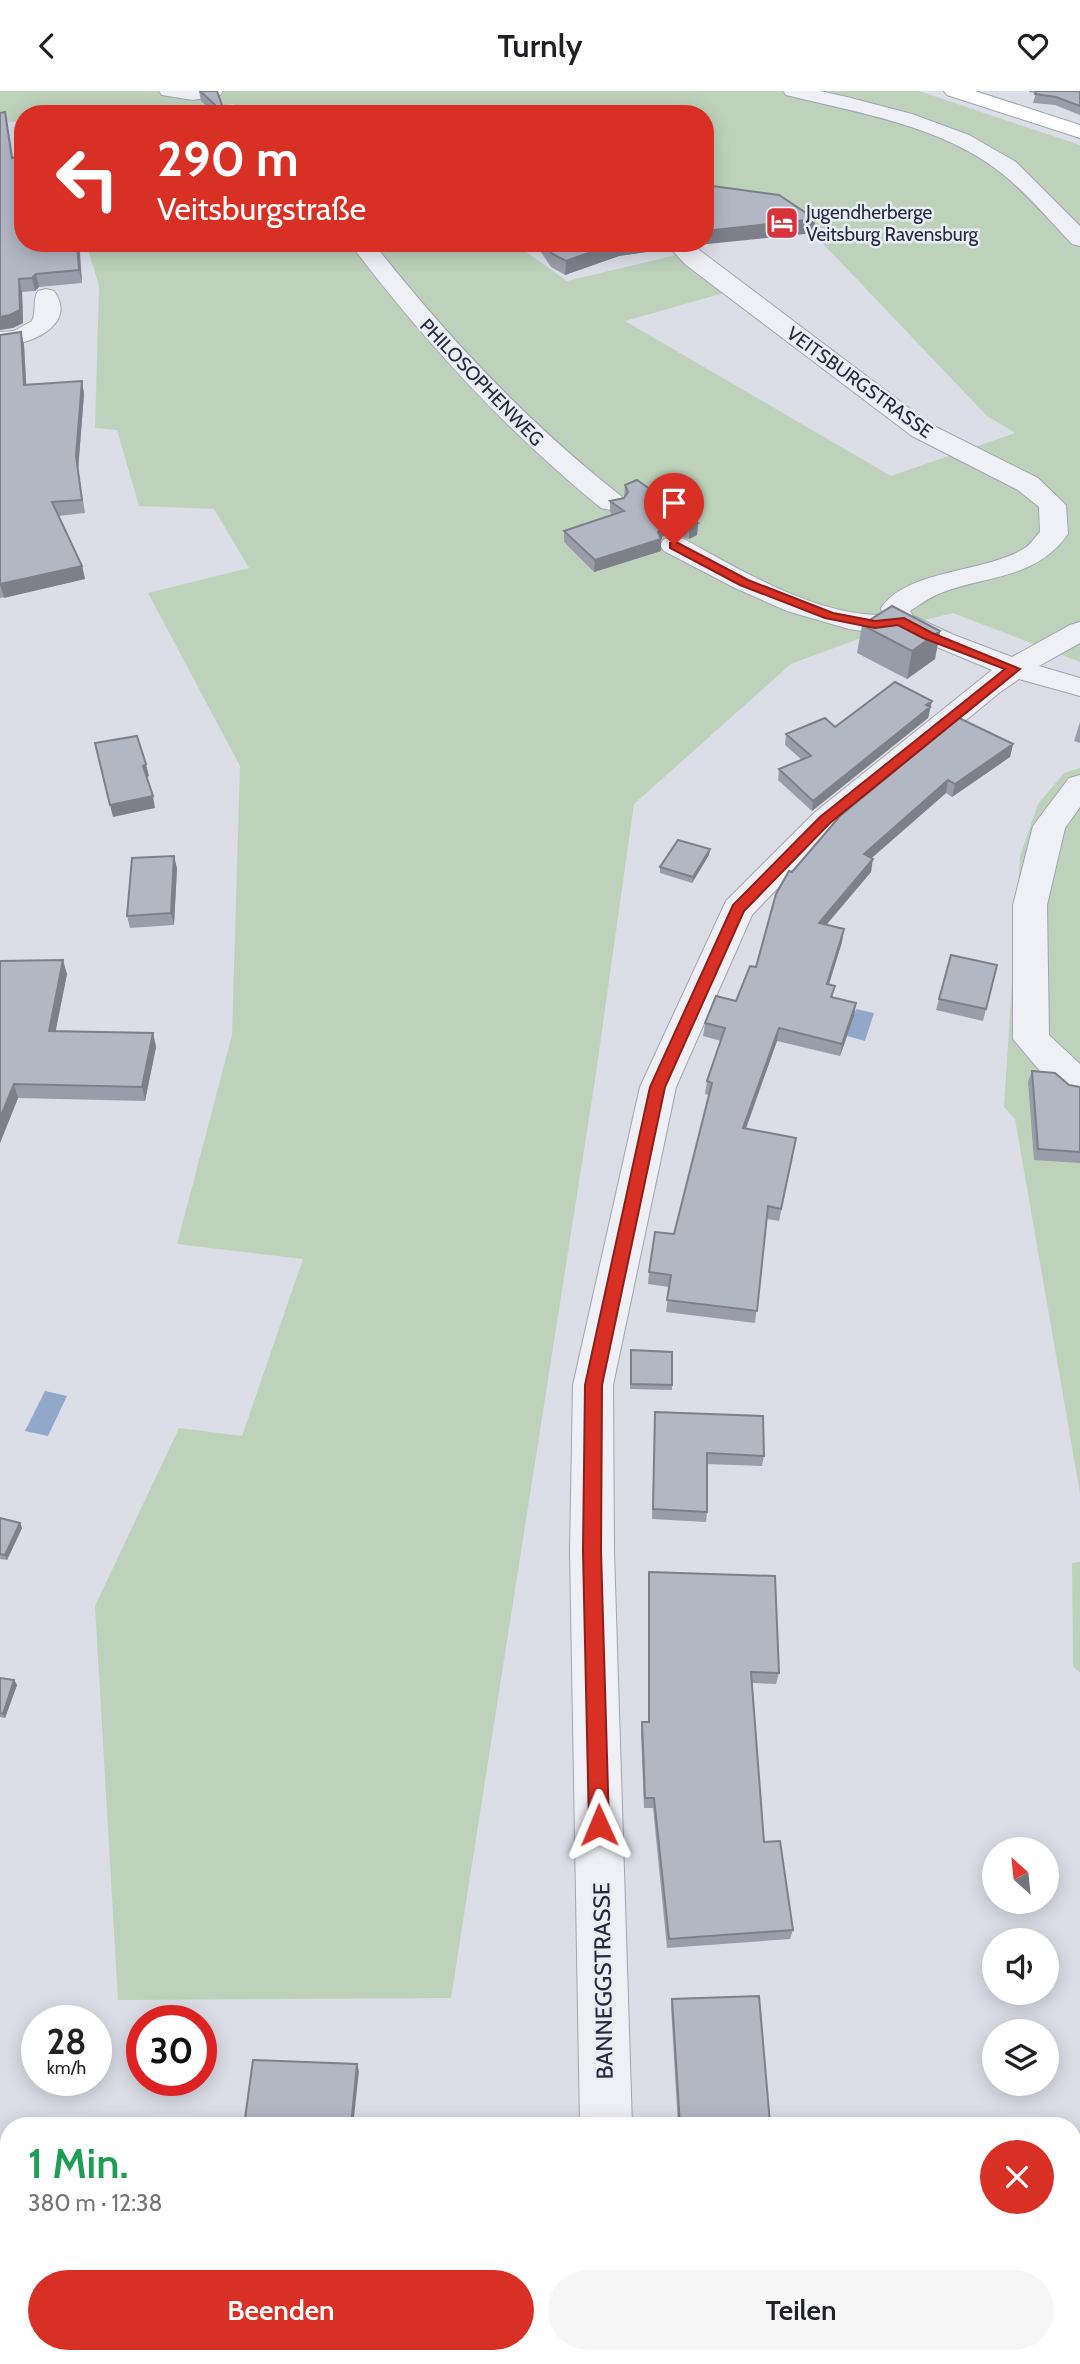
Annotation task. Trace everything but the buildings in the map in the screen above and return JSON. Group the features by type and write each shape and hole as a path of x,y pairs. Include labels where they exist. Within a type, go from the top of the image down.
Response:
{"main road":[{"path":"954,91 1080,132"}],"street":[{"path":"169,91 203,93"},
{"path":"793,91 892,115 956,137 1007,166 1080,239"},
{"path":"184,105 203,93"},
{"name":"PHILOSOPHENWEG","path":"368,252 458,362 535,438 611,502"},
{"name":"VEITSBURGSTRASSE","path":"686,252 921,430 1028,484 1052,505 1054,534 1035,554 989,572 927,588 895,608 900,621"},
{"path":"0,339 31,333 42,324 47,314 46,296"},
{"path":"674,545 744,583 829,615 875,625 900,621 927,635 1014,669 1080,687"},
{"path":"1014,669 1080,631"},
{"name":"BANNEGGSTRASSE","path":"606,2117 593,1565 593,1385 658,1087 738,909 825,820 988,686 1014,669"},
{"path":"1080,785 1049,826 1030,905 1031,1039 1080,1084"}],"green space":[{"path":"0,91 919,91 1080,145 1080,662 953,613 877,632 791,664 634,804 595,1080 451,1998 118,2000 95,1606 179,1428 242,1436 303,1259 177,1244 232,1035 240,766 148,593 249,568 214,509 139,506 117,430 95,428 99,286 89,252 526,252 567,281 676,255 724,293 625,321 891,476 1015,433 987,416 828,249 783,207 714,197 714,105 14,105 14,122 0,123"},
{"path":"1080,768 1080,1493 1015,1119 1004,1107 1020,856 1038,804 1064,773"},
{"path":"1080,1562 1080,1673 1073,1666 1072,1563"}],"water":[{"path":"856,1009 874,1013 865,1041 847,1036"},
{"path":"45,1391 67,1396 48,1436 25,1431"}],"place":[{"name":"Jugendherberge Veitsburg Ravensburg","path":"782,223"}],"route":[{"path":"599,1825 592,1551 593,1385 658,1087 738,909 825,820 988,686 1014,669 927,635 900,621 875,625 829,615 744,583 674,545"}]}
